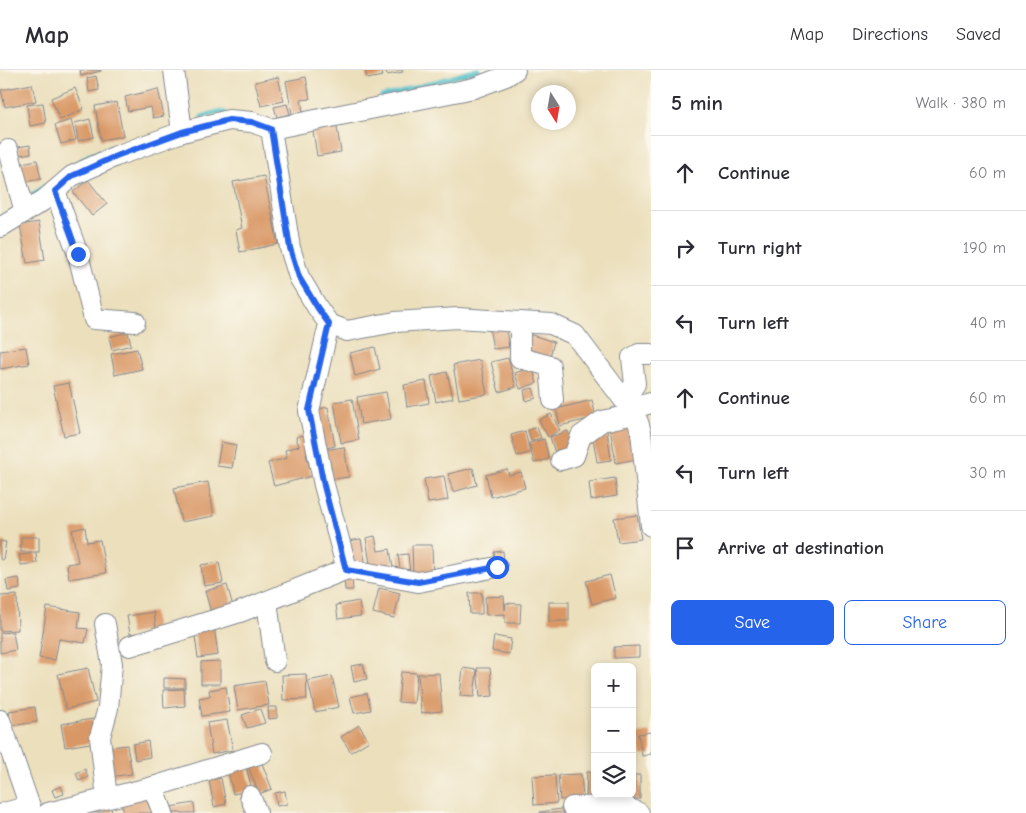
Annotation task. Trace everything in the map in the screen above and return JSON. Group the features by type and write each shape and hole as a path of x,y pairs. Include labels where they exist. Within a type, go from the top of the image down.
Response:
{"street":[{"path":"174,70 182,132"},
{"path":"0,227 55,191 72,176 116,156 182,132 229,120 252,122 271,129 474,88 506,76 515,70"},
{"path":"271,129 290,248 299,277 329,324 347,331 396,322 458,318 551,324 575,335 635,406"},
{"path":"8,150 25,212"},
{"path":"55,191 78,254 94,319 135,322"},
{"path":"520,322 520,358 550,366 553,400"},
{"path":"329,324 309,410 324,486 346,570"},
{"path":"651,354 639,354 632,358 635,406 641,432 651,526"},
{"path":"561,460 574,456 581,436 602,421 635,406"},
{"path":"130,646 240,612 346,570 418,582 497,567"},
{"path":"267,602 275,661"},
{"path":"105,624 112,664 108,708 100,737 106,798"},
{"path":"0,720 37,811"},
{"path":"4,813 37,811 106,798 153,787 262,754"},
{"path":"153,787 163,813"},
{"path":"579,809 623,806 639,813"}],"building":[{"path":"80,70 101,70 101,71 81,76"},
{"path":"365,70 381,70 383,76 367,79"},
{"path":"386,70 402,70 403,72 387,75"},
{"path":"96,76 99,90 89,92 87,78"},
{"path":"278,77 284,101 261,106 255,82"},
{"path":"306,77 310,99 301,100 303,112 292,114 286,81"},
{"path":"32,84 36,101 5,107 1,90"},
{"path":"75,88 84,109 60,120 51,98"},
{"path":"158,89 164,116 153,118 151,107 128,111 125,97"},
{"path":"117,102 123,136 101,140 95,106"},
{"path":"43,103 46,123 30,126 27,105"},
{"path":"287,104 290,114 277,117 274,107"},
{"path":"90,119 94,137 78,141 75,123"},
{"path":"71,120 76,140 61,144 55,125"},
{"path":"336,121 341,152 317,156 312,124"},
{"path":"30,145 31,153 20,155 18,147"},
{"path":"37,160 41,179 20,183 17,164"},
{"path":"264,176 278,244 240,252 236,230 242,228 233,182"},
{"path":"88,180 107,204 92,216 73,192"},
{"path":"39,222 45,260 27,263 20,225"},
{"path":"505,324 509,347 493,349 489,327"},
{"path":"128,332 131,345 112,350 109,337"},
{"path":"529,334 554,342 549,360 523,352"},
{"path":"26,347 29,364 0,369 0,351"},
{"path":"375,347 380,369 355,376 350,353"},
{"path":"137,349 142,369 115,375 111,354"},
{"path":"508,358 516,387 499,392 491,362"},
{"path":"480,360 487,394 459,399 453,365"},
{"path":"532,367 537,383 520,389 515,373"},
{"path":"447,372 453,398 436,402 431,376"},
{"path":"426,381 429,403 407,407 404,385"},
{"path":"69,383 80,433 64,436 53,386"},
{"path":"533,388 536,398 526,401 524,390"},
{"path":"386,392 391,419 361,424 357,397"},
{"path":"352,399 359,440 341,443 334,402"},
{"path":"592,400 596,417 560,426 556,409"},
{"path":"328,407 335,446 321,449 314,410"},
{"path":"551,414 560,430 548,437 539,420"},
{"path":"631,424 637,459 616,463 610,428"},
{"path":"537,427 541,438 531,441 528,430"},
{"path":"607,430 611,460 597,462 592,432"},
{"path":"525,431 530,453 517,456 511,435"},
{"path":"568,431 573,448 555,453 550,437"},
{"path":"311,433 316,451 306,454 312,476 274,486 268,463 287,458 285,450 299,446 296,437"},
{"path":"544,439 549,459 534,463 529,443"},
{"path":"221,442 236,445 232,468 217,466"},
{"path":"344,447 349,477 327,480 323,450"},
{"path":"473,468 477,485 453,492 448,474"},
{"path":"507,469 509,475 521,472 525,488 491,497 486,475"},
{"path":"444,476 448,500 428,503 424,479"},
{"path":"615,478 617,496 591,500 589,482"},
{"path":"208,482 214,516 181,522 174,488"},
{"path":"637,515 641,539 618,542 614,518"},
{"path":"85,527 87,542 100,540 106,573 69,579 67,564 78,562 72,530"},
{"path":"375,536 378,551 390,549 393,568 371,571 366,538"},
{"path":"21,537 39,537 39,552 21,552"},
{"path":"361,539 365,561 352,563 348,541"},
{"path":"0,541 6,542 3,560 0,559"},
{"path":"412,545 432,545 433,574 413,575"},
{"path":"503,551 504,562 495,563 494,552"},
{"path":"36,553 37,563 21,565 19,555"},
{"path":"408,554 410,574 401,575 398,555"},
{"path":"219,562 223,583 204,586 201,565"},
{"path":"610,575 616,598 592,604 586,581"},
{"path":"352,576 353,590 345,590 344,577"},
{"path":"19,578 20,589 8,591 6,580"},
{"path":"227,585 234,610 212,616 205,591"},
{"path":"379,588 400,593 394,618 373,613"},
{"path":"469,593 482,593 482,614 470,614"},
{"path":"17,595 18,630 0,631 0,596"},
{"path":"504,596 505,610 506,603 521,604 520,623 505,623 505,614 486,615 485,597"},
{"path":"359,601 361,616 338,619 336,605"},
{"path":"549,602 569,602 569,621 549,621"},
{"path":"47,607 80,612 78,628 88,629 85,643 59,639 55,660 39,658"},
{"path":"154,612 156,630 130,634 127,616"},
{"path":"214,626 218,655 198,658 194,629"},
{"path":"13,632 16,650 0,653 0,633"},
{"path":"494,636 511,639 509,654 492,651"},
{"path":"639,646 639,657 614,658 614,647"},
{"path":"220,661 220,684 201,684 201,662"},
{"path":"363,664 367,679 354,682 351,666"},
{"path":"88,668 96,702 66,709 58,674"},
{"path":"463,668 477,670 474,697 460,696"},
{"path":"477,668 490,668 493,696 480,697"},
{"path":"401,672 417,673 414,703 398,702"},
{"path":"439,673 442,711 421,713 418,674"},
{"path":"306,674 307,699 283,700 282,675"},
{"path":"332,676 339,707 315,712 308,681"},
{"path":"164,678 185,679 185,688 164,688"},
{"path":"265,681 269,705 238,710 234,686"},
{"path":"226,687 230,712 202,716 199,698 210,696 209,690"},
{"path":"184,689 185,706 164,708 163,690"},
{"path":"367,693 371,710 354,713 350,697"},
{"path":"35,707 37,722 11,726 9,711"},
{"path":"268,707 277,707 277,718 269,719"},
{"path":"260,709 265,723 247,728 242,715"},
{"path":"93,719 97,742 65,747 61,724"},
{"path":"227,720 233,750 212,754 207,723"},
{"path":"359,725 369,741 351,752 341,737"},
{"path":"651,732 651,754 642,756 638,734"},
{"path":"148,741 150,757 135,760 133,744"},
{"path":"127,745 132,774 108,777 103,748"},
{"path":"261,761 272,789 259,794 248,766"},
{"path":"246,766 252,790 233,794 228,770"},
{"path":"85,769 88,777 79,781 76,773"},
{"path":"587,772 591,772 591,798 607,799 586,798"},
{"path":"581,774 583,798 560,800 558,775"},
{"path":"555,775 557,803 534,805 532,776"},
{"path":"636,775 640,775 640,799 613,800 613,798 636,798"},
{"path":"221,778 226,804 214,807 209,780"},
{"path":"61,786 64,794 55,797 52,790"},
{"path":"285,791 287,804 277,806 275,793"},
{"path":"150,792 155,813 124,813 120,799"},
{"path":"110,802 112,813 88,813"},
{"path":"194,803 195,813 171,813 170,807"},
{"path":"567,808 567,813 540,813 540,812"}],"waterway":[{"path":"382,97 478,70"},
{"path":"202,117 218,112 225,113"},
{"path":"76,164 88,156 109,149"},
{"path":"27,199 47,185"}],"route":[{"path":"78,254 55,191 72,176 116,156 182,132 229,120 252,122 271,129 290,248 299,277 329,324 309,410 324,486 346,570 418,582 497,567"}]}
